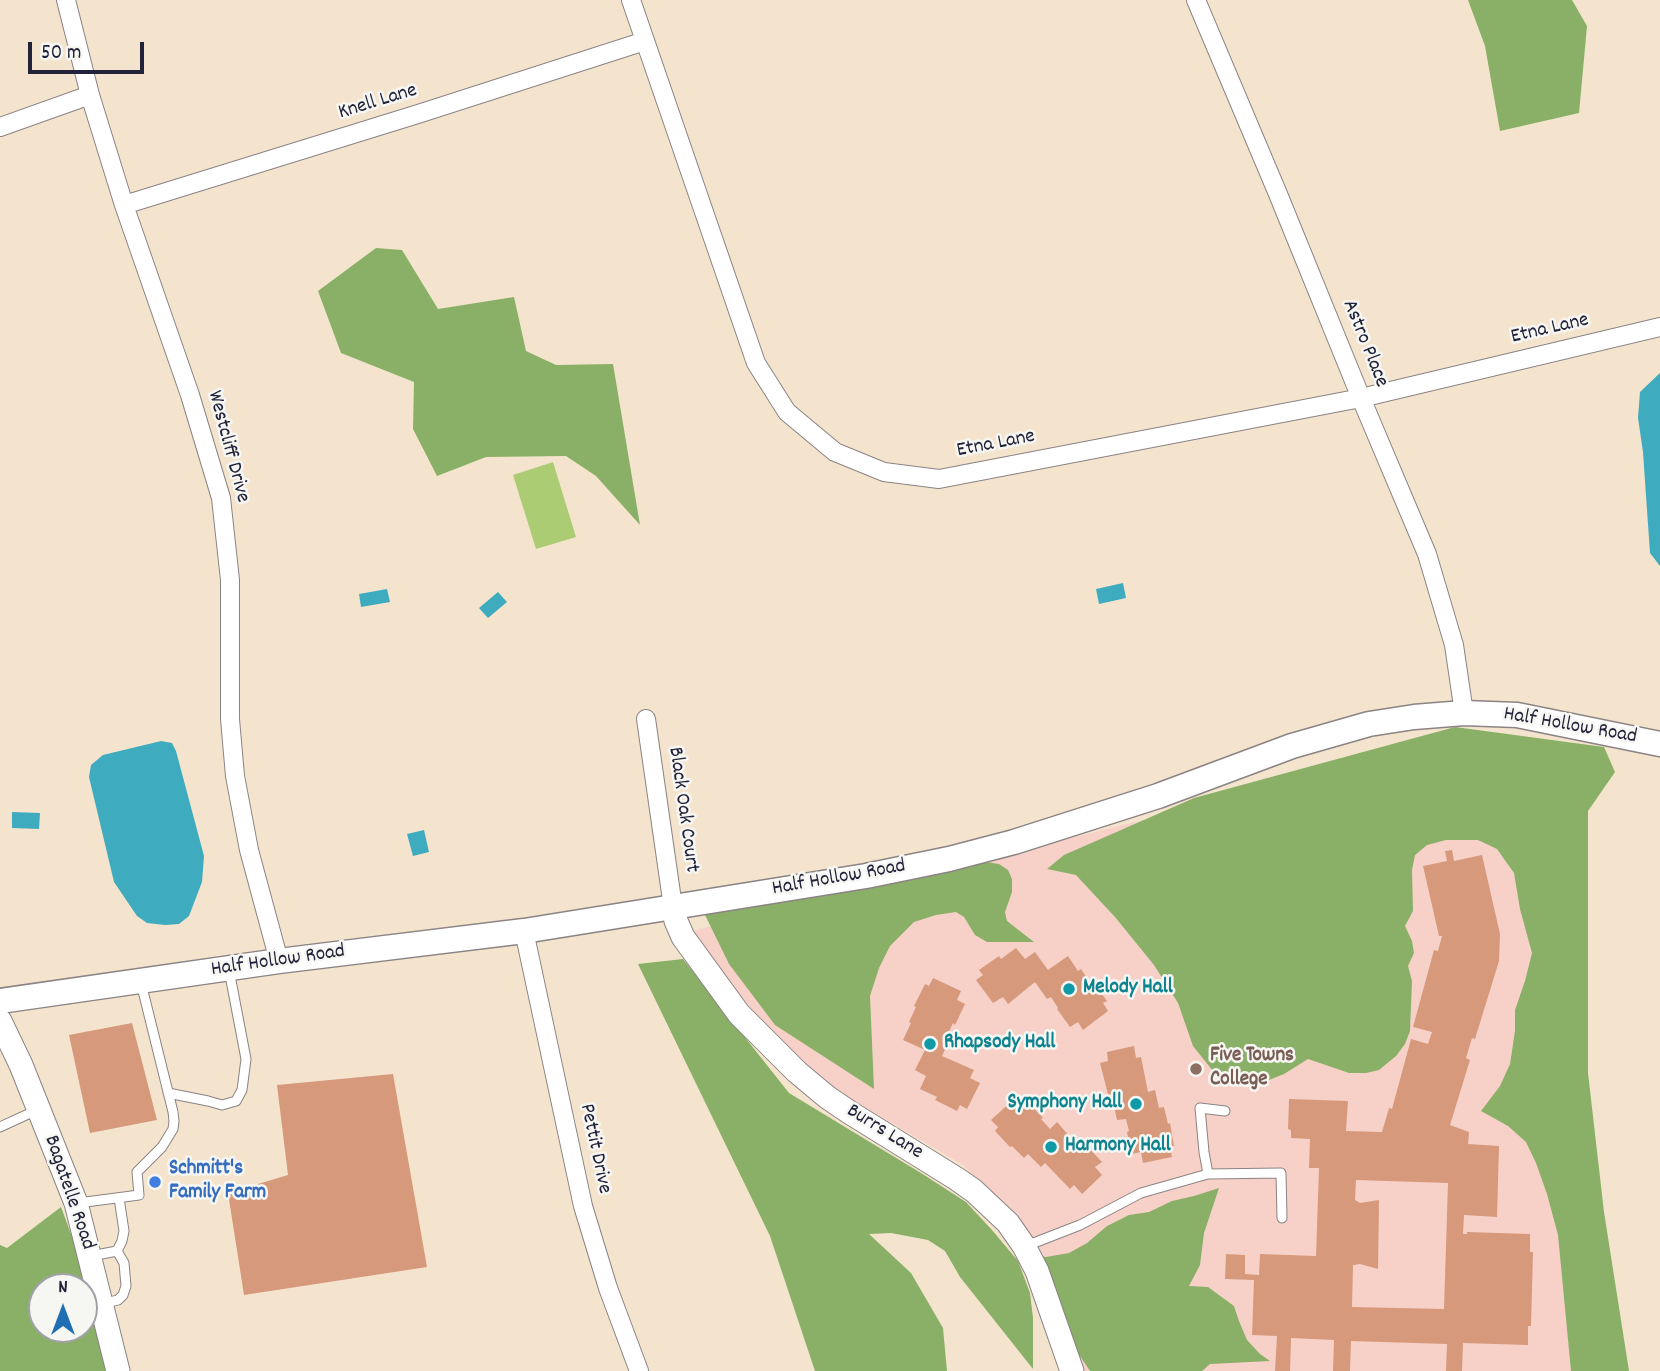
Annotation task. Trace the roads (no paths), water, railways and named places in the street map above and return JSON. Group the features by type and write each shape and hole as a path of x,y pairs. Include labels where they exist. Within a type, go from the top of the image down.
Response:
{"main road":[{"name":"Half Hollow Road","path":"0,1001 279,961 524,930 866,876 1014,842 1158,796 1292,746 1369,724 1414,717 1464,713 1517,715 1660,744"}],"street":[{"name":"Westcliff Drive","path":"66,0 90,95 124,205 190,395 221,498 230,580 230,719 235,776 250,850 279,961"},
{"name":"Etna Lane","path":"631,0 756,363 787,412 835,452 884,472 939,479 1361,398 1660,327"},
{"name":"Astro Place","path":"1196,0 1427,554 1454,645 1464,713"},
{"name":"Knell Lane","path":"124,205 645,41"},
{"path":"0,127 90,95"},
{"name":"Black Oak Court","path":"646,719 673,907"},
{"name":"Burrs Lane","path":"673,907 683,937 724,994 739,1014 796,1072 827,1097 957,1178 1008,1223 1037,1271 1072,1371"},
{"name":"Pettit Drive","path":"524,930 583,1206 608,1288 639,1371"},
{"name":"Bagatelle Road","path":"0,1021 21,1065 76,1203 118,1371"}],"lane":[{"path":"168,1093 222,1105 236,1101 242,1090 246,1059 228,968"},
{"path":"76,1203 139,1195 137,1172 162,1147 173,1129 168,1093 140,982"},
{"path":"1208,1174 1200,1108 1225,1111"},
{"path":"0,1127 39,1110"},
{"path":"1024,1247 1080,1225 1141,1193 1208,1174 1282,1173 1282,1218"},
{"path":"117,1251 124,1231 118,1198"},
{"path":"89,1256 117,1251"},
{"path":"101,1304 118,1300 126,1286 124,1263 117,1251"}],"water":[{"path":"1660,373 1660,566 1650,553 1638,418 1640,392"},
{"path":"1123,583 1126,598 1099,604 1096,589"},
{"path":"387,589 390,602 361,607 359,594"},
{"path":"498,592 507,602 488,618 479,608"},
{"path":"161,741 172,743 176,751 204,856 202,882 189,916 179,924 165,925 147,923 137,916 114,882 89,777 91,765 103,755"},
{"path":"12,812 40,813 39,829 12,828"},
{"path":"424,830 429,852 413,856 407,834"}],"place":[{"name":"Melody Hall","path":"1069,989"},
{"name":"Rhapsody Hall","path":"930,1044"},
{"name":"Five Towns College","path":"1196,1069"},
{"name":"Symphony Hall","path":"1136,1104"},
{"name":"Harmony Hall","path":"1051,1147"},
{"name":"Schmitt's Family Farm","path":"155,1182"}]}
